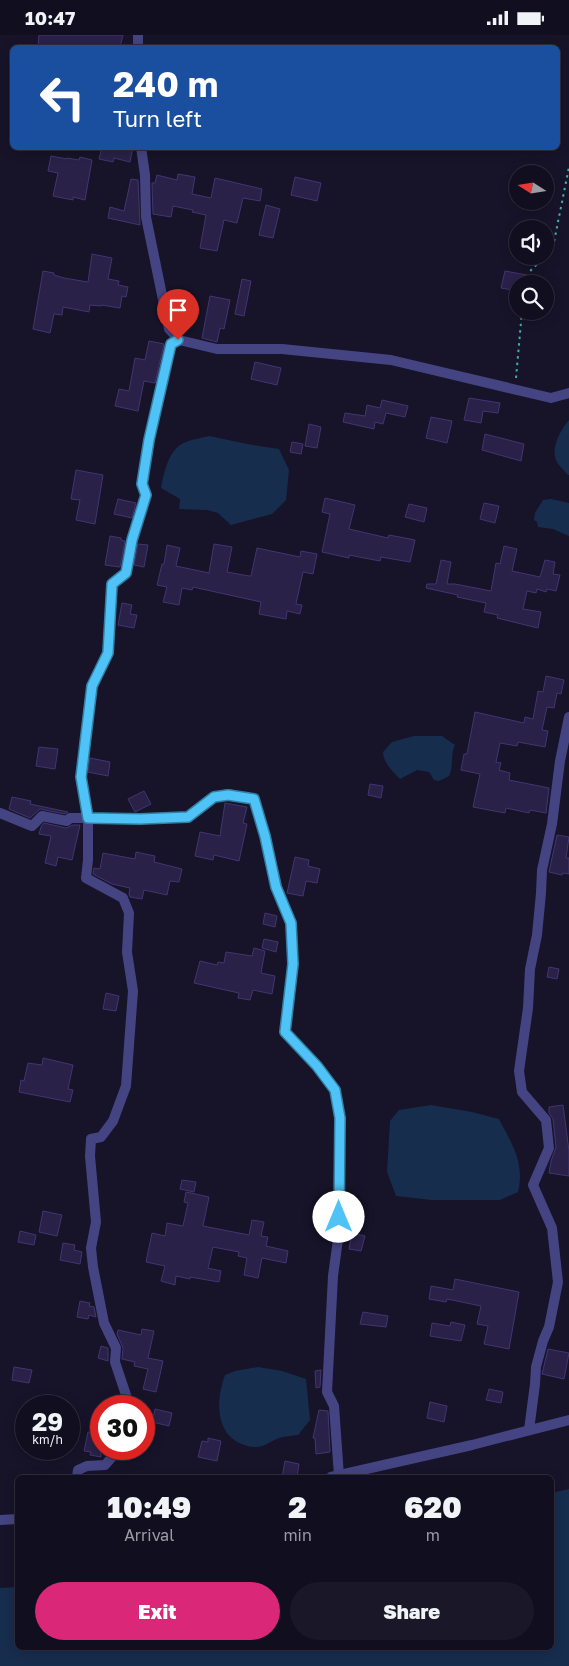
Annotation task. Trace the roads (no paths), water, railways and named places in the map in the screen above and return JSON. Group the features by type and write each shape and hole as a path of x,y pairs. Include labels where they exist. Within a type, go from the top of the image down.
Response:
{"street":[{"path":"141,150 145,175 146,217 169,329 178,340 217,349 282,349 391,360 551,398 569,393"},
{"path":"127,1395 115,1362 116,1348 104,1323 93,1267 91,1248 96,1221 90,1156 91,1139 101,1137 113,1121 126,1086 133,991 127,952 129,913 122,898 86,878 88,818 81,777 92,686 108,653 112,584 126,573 132,540 146,495 142,484 149,440 171,344 178,340"},
{"path":"529,1430 536,1367 549,1327 558,1282 552,1228 533,1185 549,1148 546,1121 522,1092 519,1071 528,1008 530,969 537,935 542,870 552,824 560,761 569,717"},
{"path":"0,813 32,825 42,816 67,821 70,818 140,819 188,817 214,797 228,795 254,799 265,836 276,887 291,923 293,964 285,1032 317,1066 335,1090 340,1118 339,1232 333,1276 327,1392 334,1406 335,1475"},
{"path":"344,1475 569,1420"},
{"path":"77,1475 78,1470 87,1466 105,1465 109,1460"},
{"path":"0,1520 15,1519"}],"water":[{"path":"569,420 568,475 556,460 555,449 560,433"},
{"path":"209,436 279,449 289,470 286,500 272,514 231,525 218,513 207,510 179,509 180,499 161,488 168,461 175,449 186,442"},
{"path":"551,499 569,503 569,536 553,529 538,527 537,522 534,520 535,513 543,500"},
{"path":"414,736 442,736 455,745 449,776 439,781 434,780 429,772 417,770 400,779 392,770 383,756 383,752 392,742"},
{"path":"431,1105 499,1119 516,1154 520,1172 518,1192 500,1200 432,1200 396,1196 387,1172 390,1121 399,1110"},
{"path":"258,1367 282,1371 306,1379 310,1420 298,1435 281,1437 264,1445 254,1447 241,1444 232,1438 225,1430 219,1409 225,1375 235,1371"},
{"path":"569,1489 569,1666 0,1666 0,1588 15,1587 15,1650 554,1650 554,1492"}]}
